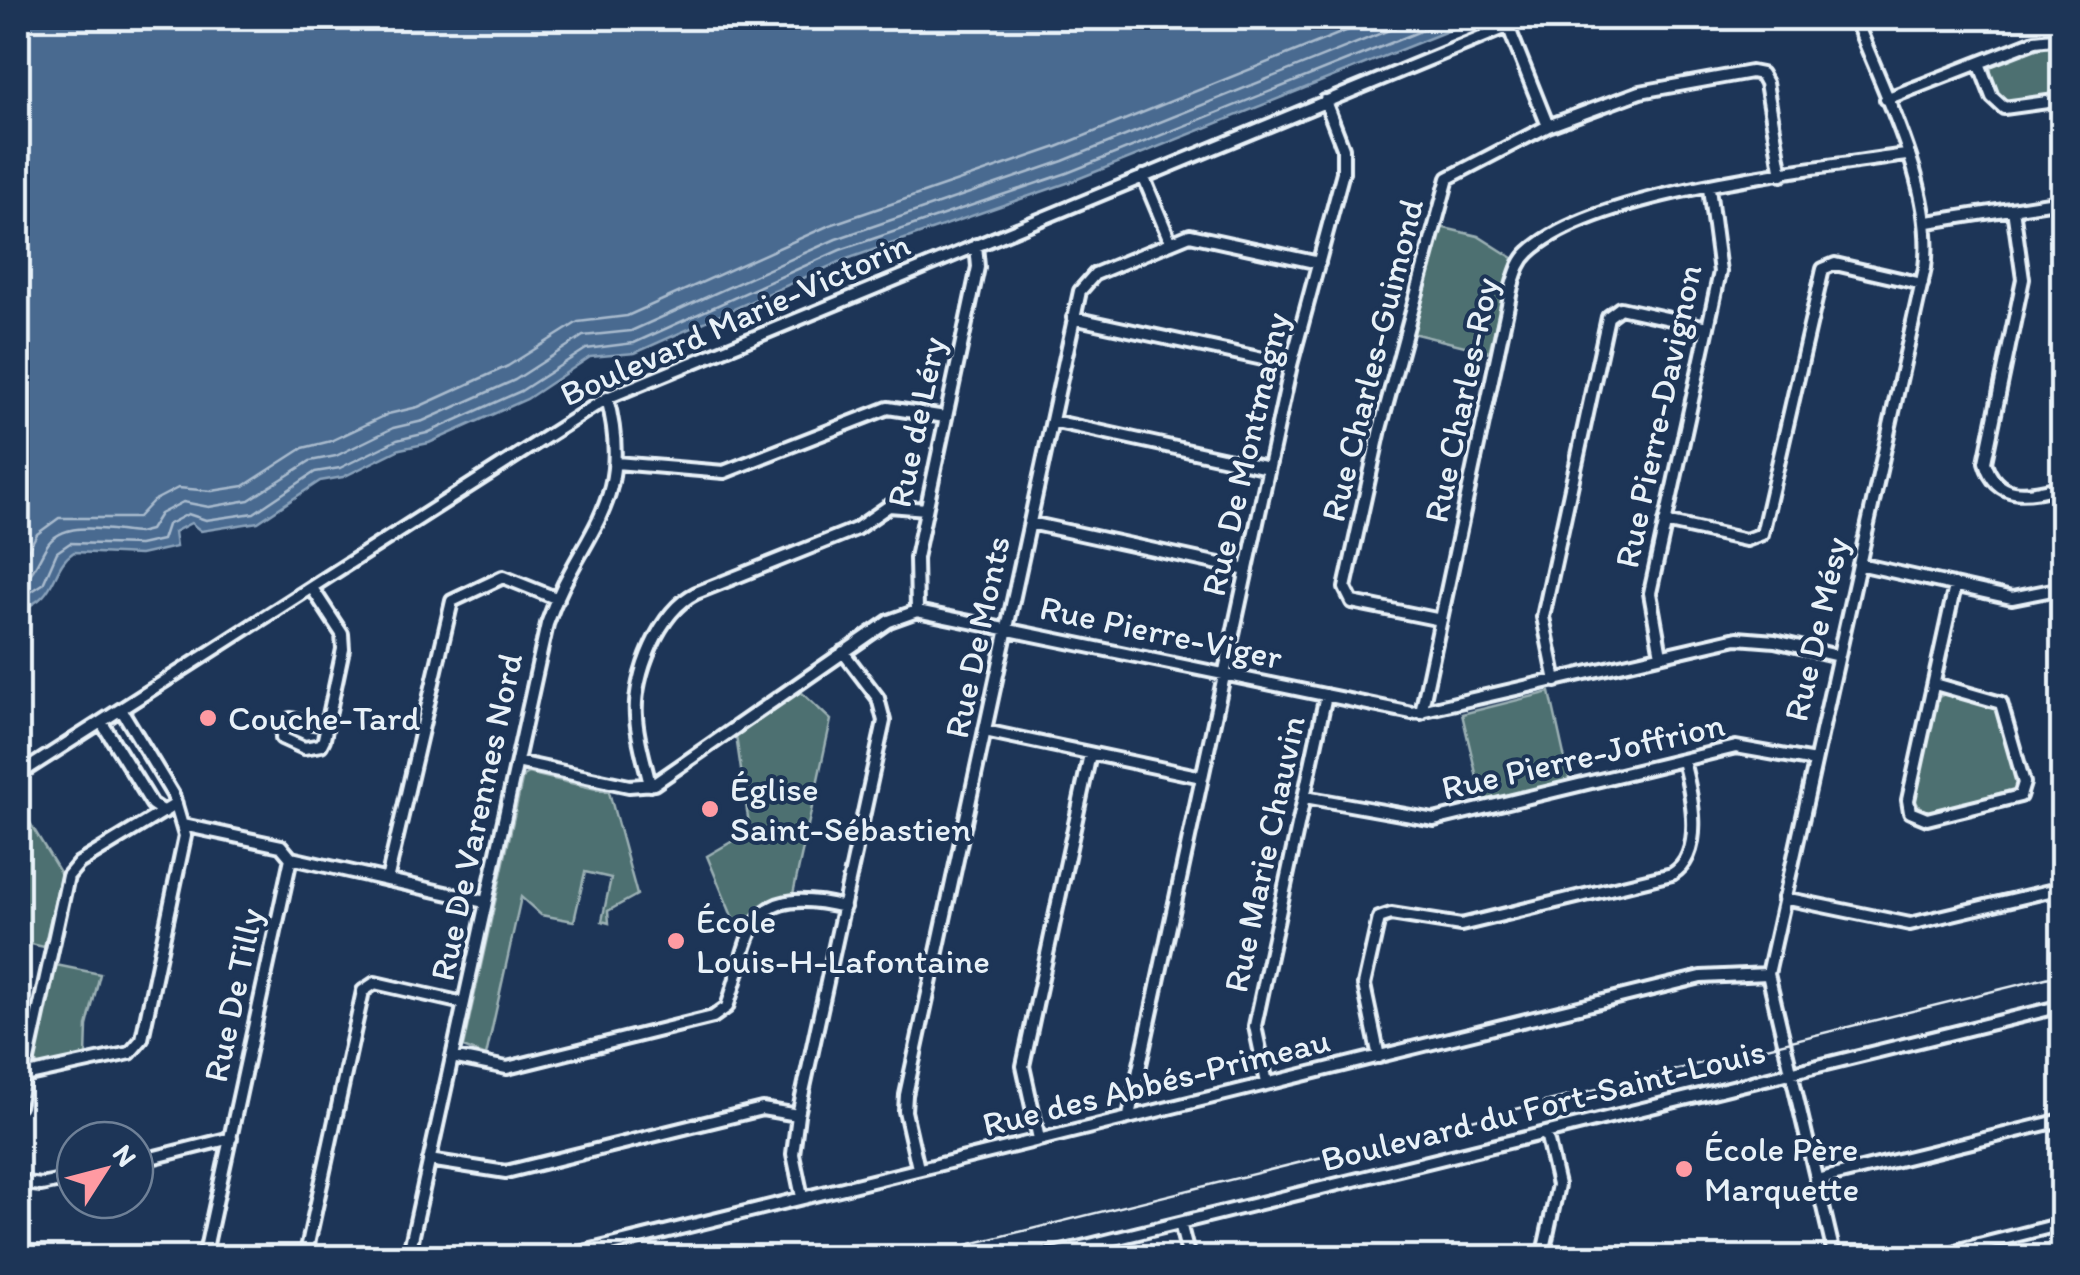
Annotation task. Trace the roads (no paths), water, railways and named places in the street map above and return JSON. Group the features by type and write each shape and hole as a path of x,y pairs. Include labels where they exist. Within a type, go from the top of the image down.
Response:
{"street":[{"name":"Boulevard Marie-Victorin","path":"18,775 608,398 1529,18"},
{"name":"Rue De Mésy","path":"1835,1258 1768,974 1922,284 1928,222 1855,18"},
{"path":"1508,26 1548,126"},
{"path":"1886,98 2035,41 2062,38"},
{"path":"1978,63 2000,106 2062,100"},
{"name":"Rue Charles-Guimond","path":"1440,620 1348,598 1345,588 1446,181 1455,172 1548,126 1645,91 1756,72 1768,88 1782,175"},
{"name":"Rue De Montmagny","path":"1129,1116 1291,365 1344,164 1341,141 1324,101"},
{"name":"Rue Charles-Roy","path":"1422,712 1512,286 1523,259 1544,242 1620,205 1906,155"},
{"path":"1143,176 1171,243 1196,236 1319,263"},
{"name":"Rue Pierre-Davignon","path":"1660,655 1649,601 1720,263 1709,188"},
{"path":"1928,222 2062,202"},
{"path":"2013,210 2022,288 1986,462 1995,482 2010,493 2028,494 2062,486"},
{"name":"Rue De Monts","path":"918,1168 905,1104 1080,291 1089,278 1171,243"},
{"name":"Rue de Léry","path":"917,611 915,565 978,267 976,245"},
{"path":"1665,522 1746,540 1762,534 1825,267 1840,265 1922,284"},
{"path":"1556,682 1543,617 1608,317 1620,308 1707,328"},
{"path":"1073,318 1291,365"},
{"name":"Rue De Varennes Nord","path":"408,1258 546,624 602,519 616,463 608,398"},
{"path":"616,463 724,472 888,408 946,417"},
{"path":"1052,421 1268,468"},
{"path":"650,785 635,706 646,660 678,605 696,593 856,529 889,506 926,509"},
{"path":"1030,523 1246,570"},
{"path":"1858,564 2017,598 2062,588"},
{"path":"388,880 452,602 503,578 558,599"},
{"path":"1935,684 2001,702 2024,783 2020,796 1927,819 1913,816 1908,800 1955,586"},
{"path":"312,588 344,641 326,725"},
{"path":"517,762 630,786 650,785 889,621 917,611"},
{"name":"Rue Pierre-Viger","path":"917,611 1422,712 1660,655 1749,638 1838,656"},
{"path":"802,1198 793,1154 798,1115 884,715 878,698 844,652"},
{"name":"Rue Marie Chauvin","path":"1267,1083 1255,1026 1326,695"},
{"path":"24,1076 130,1053 140,1044 185,836 176,804 122,711"},
{"path":"102,724 152,804 181,822 282,846 291,858 485,902"},
{"path":"986,731 1202,778"},
{"name":"Rue Pierre-Joffrion","path":"1305,797 1434,820 1748,746 1815,761"},
{"path":"1040,1139 1023,1066 1090,754"},
{"path":"1379,1056 1364,985 1382,915 1461,925 1672,874 1685,860 1695,816 1682,761"},
{"path":"18,1106 68,876 79,863 176,804"},
{"name":"Rue De Tilly","path":"204,1258 291,858"},
{"path":"1784,898 1910,924 2062,888"},
{"path":"452,1058 516,1066 713,1017 728,1007 741,948 762,916 795,900 844,907"},
{"name":"Rue des Abbés-Primeau","path":"559,1258 1701,978 1768,974"},
{"path":"305,1258 363,992 375,983 463,1003"},
{"name":"Boulevard du Fort-Saint-Louis","path":"1037,1258 1072,1253 2062,1006"},
{"path":"429,1160 501,1173 762,1109 798,1115"},
{"path":"1816,1180 2062,1120"},
{"path":"1542,1258 1558,1185 1546,1133"},
{"path":"155,1157 231,1138"},
{"path":"18,1182 55,1182"},
{"path":"1180,1223 1189,1258"},
{"path":"1950,1258 1959,1250 2062,1224"}],"water":[{"path":"18,18 1480,18 1070,182 844,260 635,353 590,357 527,399 429,443 400,449 343,477 320,481 258,522 201,531 191,523 174,532 176,547 140,555 74,552 66,558 41,598 18,610"}],"railway":[{"path":"914,1258 2062,974"}],"place":[{"name":"Couche-Tard","path":"208,718"},
{"name":"Église Saint-Sébastien","path":"710,809"},
{"name":"École Louis-H-Lafontaine","path":"676,941"},
{"name":"École Père Marquette","path":"1684,1169"}]}
